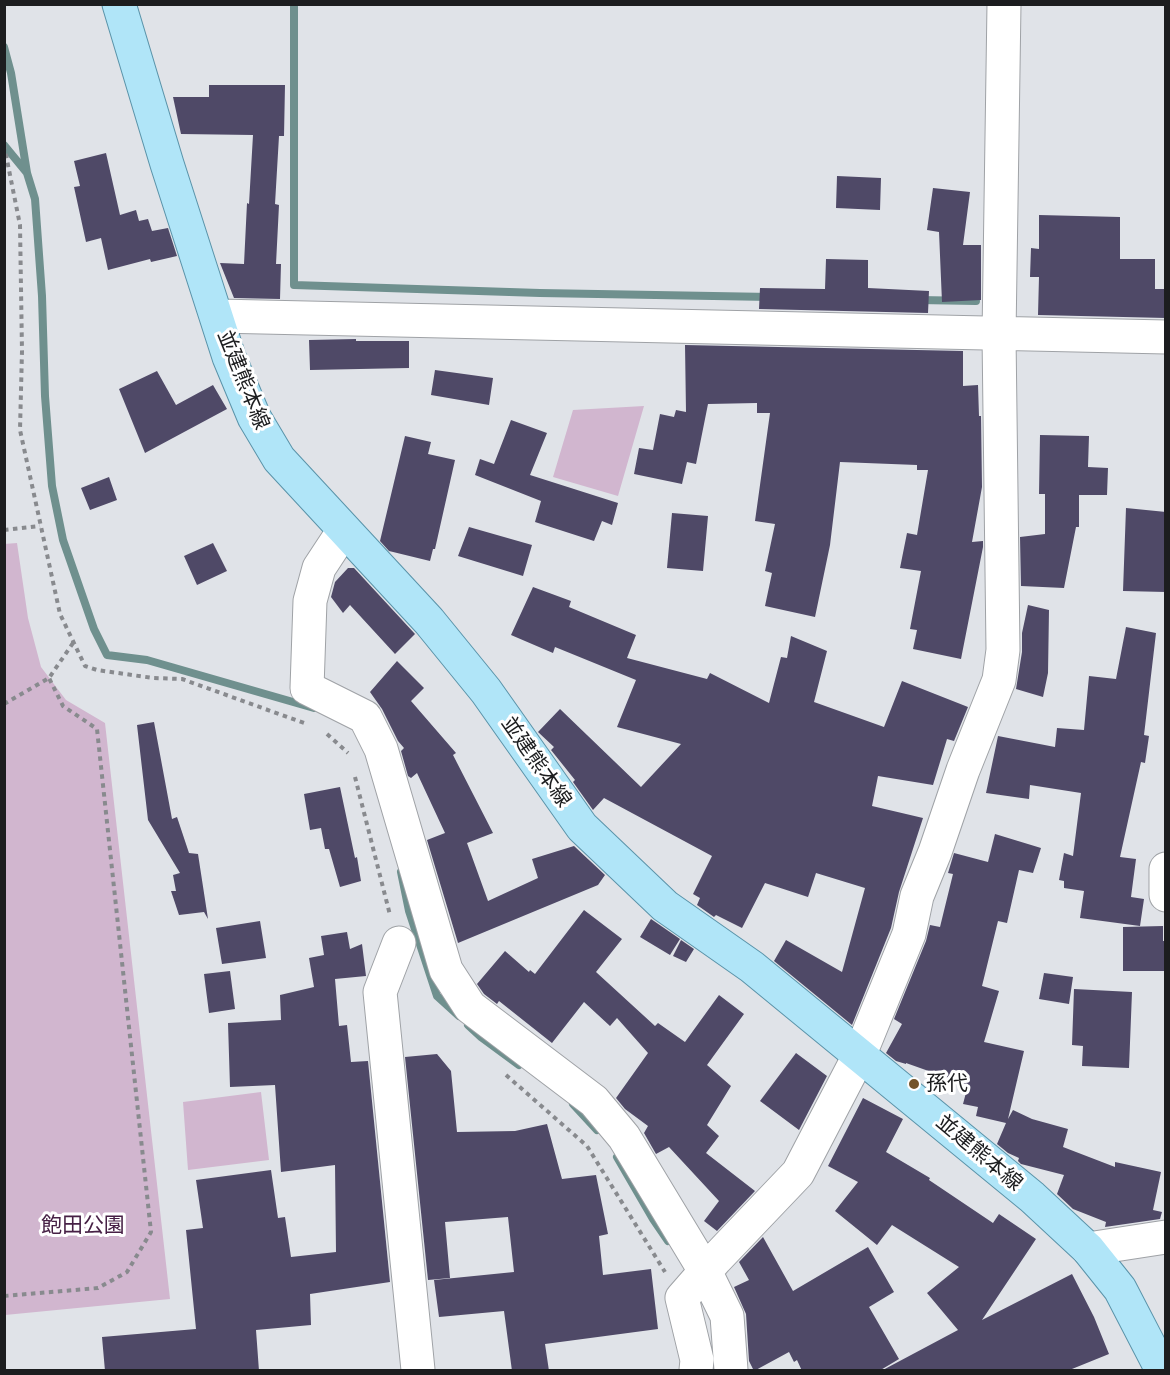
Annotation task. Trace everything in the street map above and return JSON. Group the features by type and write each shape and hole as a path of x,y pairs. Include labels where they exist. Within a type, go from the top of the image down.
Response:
{"main road":[{"name":"並建熊本線","path":"119,4 163,153 229,357 254,417 279,459 429,621 478,683 582,827 665,906 752,967 860,1054 1032,1197 1088,1249 1120,1289 1162,1371"}],"street":[{"path":"693,1367 682,1298 798,1173 860,1054 909,934 917,896 999,680 1004,650 999,335 1004,4"},
{"path":"217,316 1166,337"},
{"path":"344,530 319,568 309,601 307,688 366,717 381,749 447,970 470,1007 594,1101 624,1137 705,1271 727,1316 730,1371"},
{"path":"1166,869 1166,895"},
{"path":"399,942 380,992 418,1371"},
{"path":"1088,1249 1166,1237"}],"path":[{"path":"4,145 20,225 22,351 20,430 60,614 85,666 97,670 153,678 182,679 312,726"},
{"path":"4,530 40,526"},
{"path":"4,704 49,678 74,642"},
{"path":"4,1296 98,1288 128,1272 151,1232 97,729 63,706 49,678"},
{"path":"323,730 350,754"},
{"path":"352,766 383,890 399,942"},
{"path":"502,1071 587,1146 682,1298"}],"green space":[{"path":"644,406 618,496 553,477 573,410"},
{"name":"飽田公園","path":"17,543 28,618 41,667 66,700 105,723 170,1299 5,1315 4,544"},
{"path":"261,1092 269,1160 188,1170 183,1102"}],"building":[{"path":"209,85 285,85 284,136 279,136 275,204 279,205 276,264 281,264 280,299 234,298 220,263 244,264 253,135 181,134 173,97 209,97"},
{"path":"106,153 120,215 136,210 139,221 148,219 152,231 168,228 177,256 151,262 150,259 108,270 101,238 86,242 74,187 80,186 74,161"},
{"path":"837,176 881,178 880,210 836,208"},
{"path":"933,188 970,192 963,245 981,245 981,300 942,302 939,232 927,230"},
{"path":"1039,215 1120,217 1120,259 1155,259 1155,289 1166,289 1166,318 1038,315 1039,277 1030,277 1031,248 1039,249"},
{"path":"826,259 868,260 868,288 929,291 928,313 759,309 760,288 825,289"},
{"path":"356,339 356,341 409,341 409,368 310,370 309,340"},
{"path":"685,345 963,351 963,386 978,385 982,487 972,542 983,541 983,547 961,659 913,649 917,630 910,629 921,571 900,568 907,533 917,535 928,470 917,470 917,465 840,462 830,545 815,617 765,606 772,573 765,571 775,524 755,521 770,413 757,413 757,403 708,404 696,464 687,462 682,484 634,474 639,448 653,450 660,414 674,417 676,410 686,412"},
{"path":"435,370 493,378 489,405 431,395"},
{"path":"157,371 176,405 213,385 227,409 145,453 119,389"},
{"path":"511,420 547,433 530,475 618,503 612,525 602,521 594,541 535,522 541,501 475,475 480,459 494,464"},
{"path":"1040,435 1089,436 1088,467 1108,468 1107,495 1079,495 1079,527 1076,527 1064,588 1021,586 1020,537 1045,534 1045,494 1039,494"},
{"path":"405,436 431,442 428,454 455,460 435,549 433,549 430,561 389,551 380,541"},
{"path":"109,477 117,500 90,510 81,488"},
{"path":"1126,508 1166,512 1166,592 1123,591"},
{"path":"672,513 708,516 703,571 667,568"},
{"path":"469,527 532,545 523,576 458,556"},
{"path":"213,543 227,571 197,585 184,556"},
{"path":"348,568 354,568 415,634 395,654 350,605 343,613 331,597 335,582"},
{"path":"533,587 571,601 569,607 636,635 627,658 707,679 710,673 769,703 781,657 787,658 791,636 827,651 814,702 884,727 902,681 968,707 954,741 947,739 933,785 878,776 872,806 923,818 899,892 891,928 852,1025 774,961 786,940 842,972 865,888 816,873 808,897 765,883 742,928 716,915 714,917 697,905 700,898 693,894 712,856 604,798 593,810 573,782 575,780 551,750 554,747 538,732 560,709 641,787 681,744 617,727 636,680 555,647 553,653 511,635"},
{"path":"1028,605 1049,610 1048,673 1043,697 1016,689 1022,652 1022,633"},
{"path":"1126,627 1156,633 1144,735 1149,736 1145,763 1141,762 1120,857 1136,859 1131,897 1144,899 1140,926 1080,918 1084,891 1064,888 1064,881 1059,880 1064,853 1073,856 1081,793 1030,785 1029,799 986,793 998,736 1055,747 1057,728 1084,730 1089,676 1116,679"},
{"path":"397,661 424,688 411,701 456,753 453,755 493,833 467,843 488,901 538,878 532,859 574,846 605,875 598,885 458,943 427,840 445,833 417,773 411,778 408,776 401,751 404,748 370,692"},
{"path":"154,722 172,819 177,817 189,853 198,854 208,919 204,912 179,915 171,891 176,891 173,875 180,873 148,820 137,725"},
{"path":"340,787 361,881 340,887 329,849 325,849 321,828 310,830 304,794"},
{"path":"995,834 1041,848 1033,873 1019,870 1007,923 998,921 982,986 999,991 984,1042 1024,1051 1008,1119 1013,1110 1032,1119 1068,1129 1063,1147 1115,1167 1115,1162 1161,1172 1153,1210 1162,1212 1160,1219 1105,1227 1106,1222 1073,1209 1057,1194 1064,1175 1021,1164 1018,1161 1019,1158 997,1144 1006,1123 976,1116 978,1107 963,1104 968,1085 896,1061 886,1053 902,1024 894,1019 926,941 930,925 940,927 953,874 948,873 954,853 988,862"},
{"path":"584,910 622,939 596,972 655,1026 658,1023 685,1042 719,995 744,1014 707,1065 731,1086 707,1125 719,1136 706,1153 755,1191 717,1231 704,1221 719,1201 669,1147 656,1154 644,1133 648,1126 625,1109 616,1098 648,1053 617,1018 610,1026 584,1002 552,1043 499,1001 497,1004 484,994 477,984 505,951 529,972 530,970 535,974"},
{"path":"651,919 680,939 670,955 640,937"},
{"path":"260,921 266,958 222,964 216,928"},
{"path":"1163,926 1163,941 1166,941 1166,971 1123,971 1123,927"},
{"path":"347,932 350,949 362,944 366,976 335,979 339,1026 347,1025 351,1062 368,1061 390,1282 310,1294 311,1325 256,1330 259,1371 105,1371 102,1337 196,1329 186,1230 203,1228 196,1180 271,1170 278,1218 285,1217 291,1257 336,1252 335,1165 281,1172 275,1085 230,1087 228,1023 281,1020 280,995 314,987 309,958 324,955 321,936"},
{"path":"681,940 694,949 686,962 673,956"},
{"path":"230,971 235,1009 209,1013 204,974"},
{"path":"1044,973 1073,977 1069,1004 1039,999"},
{"path":"1074,989 1132,992 1129,1068 1082,1066 1083,1046 1072,1045"},
{"path":"796,1053 827,1076 799,1130 760,1101"},
{"path":"437,1054 451,1071 457,1132 515,1131 547,1124 562,1179 596,1175 608,1234 599,1236 603,1275 651,1269 658,1329 545,1344 549,1371 512,1371 504,1311 439,1317 434,1280 514,1272 508,1217 445,1222 450,1278 428,1280 405,1057"},
{"path":"863,1098 903,1119 886,1152 930,1178 929,1180 993,1223 999,1214 1036,1239 982,1320 1072,1274 1094,1317 1109,1354 1067,1371 881,1371 958,1330 927,1293 959,1267 892,1225 877,1245 835,1211 858,1182 828,1166"},
{"path":"763,1237 793,1291 868,1247 894,1292 869,1307 899,1359 879,1371 802,1371 797,1360 794,1362 789,1352 754,1371 749,1361 746,1314 734,1287 749,1280 739,1262"}],"waterway":[{"path":"294,4 294,285 540,293 771,297"},
{"path":"4,47 11,73 27,173 35,199 52,486 63,540 94,629 107,655 147,660 314,708"},
{"path":"4,145 27,173"},
{"path":"919,300 976,301"},
{"path":"401,872 409,911 437,996 459,1016"},
{"path":"468,1025 519,1065"},
{"path":"573,1104 597,1130"},
{"path":"617,1157 668,1241"}],"place":[{"name":"孫代","path":"914,1084"}]}
